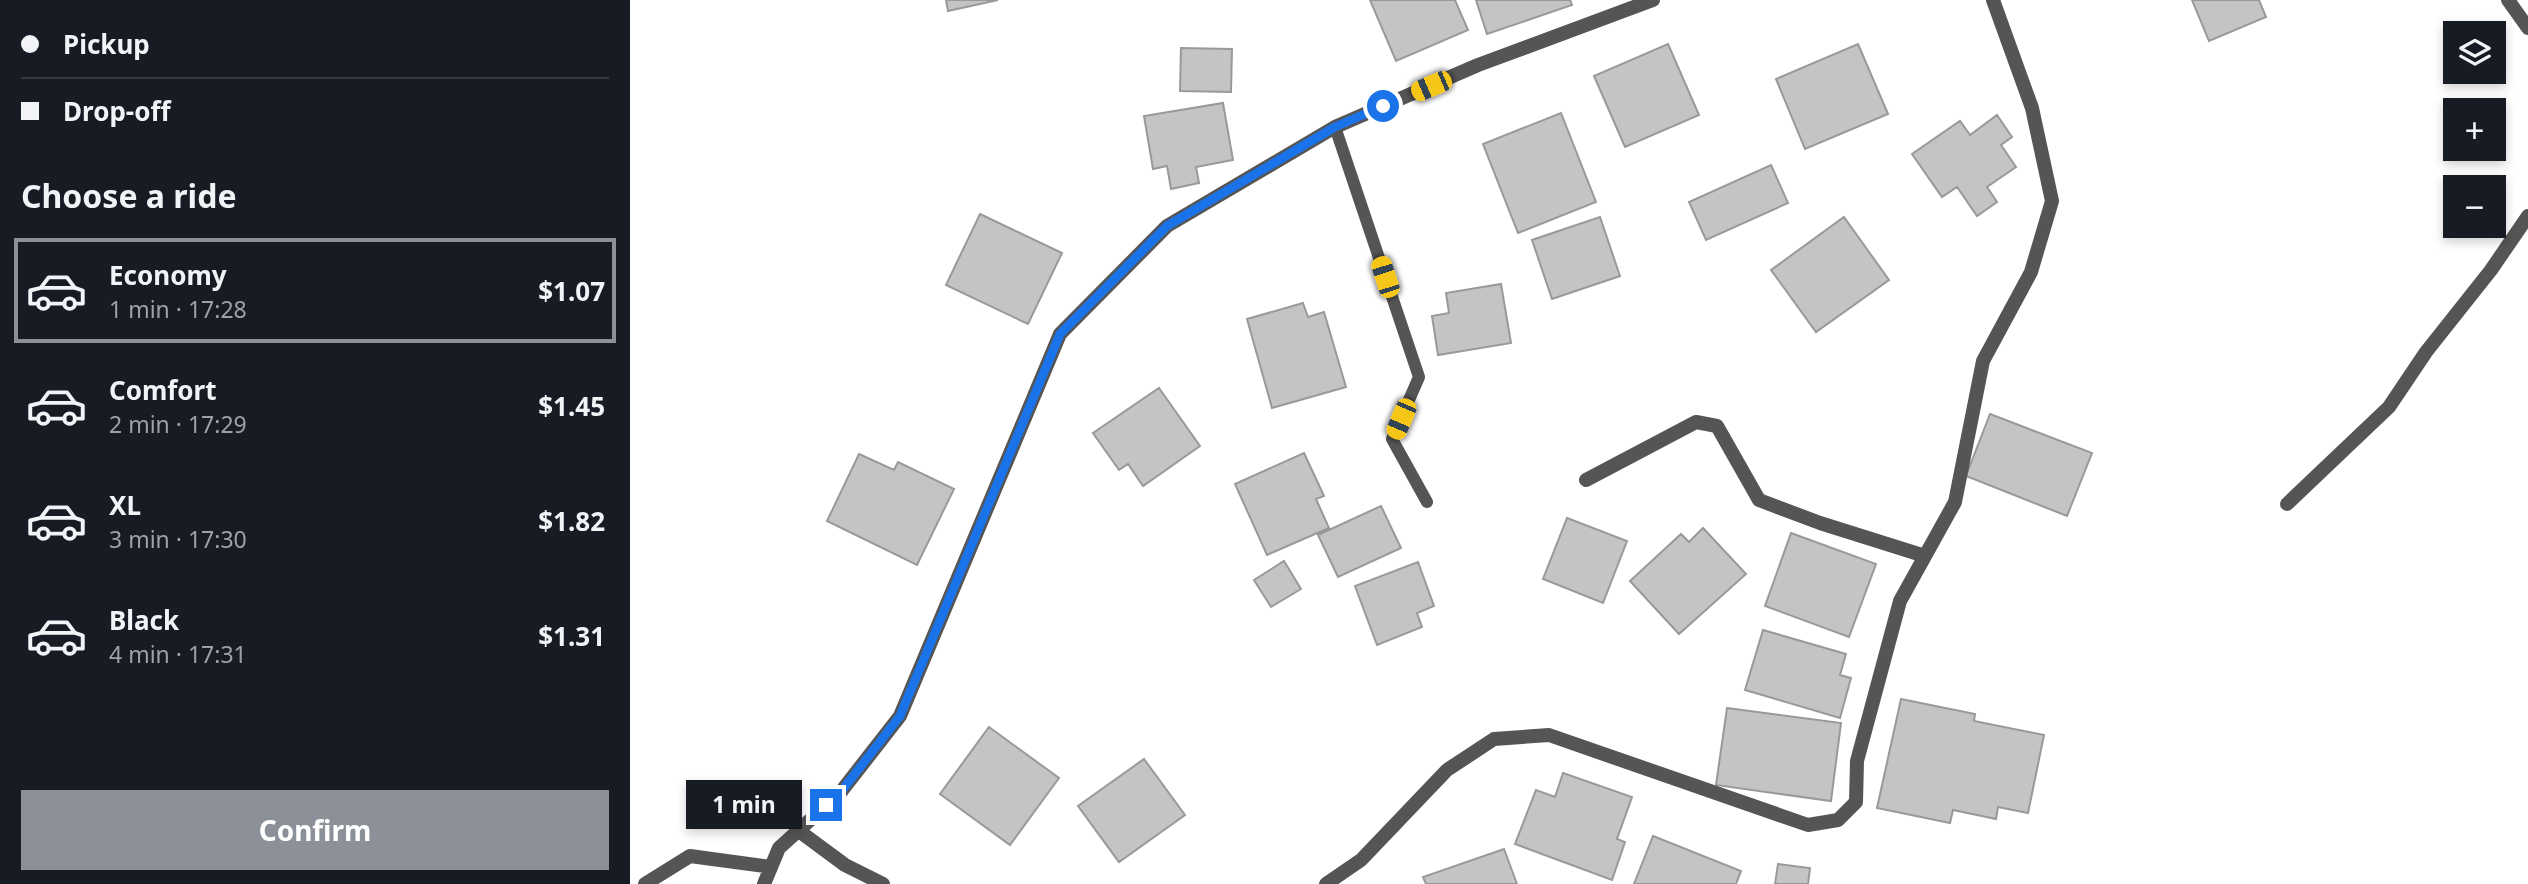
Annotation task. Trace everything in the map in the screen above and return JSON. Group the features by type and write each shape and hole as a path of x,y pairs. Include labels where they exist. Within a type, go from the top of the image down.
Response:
{"street":[{"path":"764,884 779,848 840,793 900,716 1060,334 1167,226 1335,127 1478,65 1653,0"},
{"path":"1326,884 1361,860 1447,770 1494,738 1549,735 1808,825 1838,820 1856,802 1857,761 1900,601 1955,502 1983,361 2031,272 2052,201 2032,108 1993,0"},
{"path":"2508,0 2528,29"},
{"path":"2287,504 2389,407 2426,352 2491,270 2528,216"},
{"path":"1586,480 1696,422 1717,426 1759,500 1819,523 1925,556"},
{"path":"799,831 845,865 883,884"},
{"path":"645,884 690,856 771,867"}],"lane":[{"path":"1335,127 1419,377 1392,439 1427,502"}],"building":[{"path":"946,0 998,0 948,11"},
{"path":"1370,0 1455,0 1468,30 1396,61"},
{"path":"1476,0 1570,0 1572,5 1487,34"},
{"path":"2192,0 2259,0 2266,17 2209,41"},
{"path":"1668,44 1699,115 1625,147 1594,76"},
{"path":"1858,44 1888,114 1805,149 1776,79"},
{"path":"1181,48 1232,49 1231,92 1180,91"},
{"path":"1223,103 1233,160 1196,167 1199,183 1171,189 1167,166 1153,169 1144,116"},
{"path":"1561,113 1596,202 1518,233 1483,144"},
{"path":"1997,115 2012,137 2001,145 2016,167 1987,187 1997,202 1977,216 1957,187 1942,197 1912,154 1960,121 1970,135"},
{"path":"1771,165 1788,203 1706,240 1689,202"},
{"path":"980,214 1062,253 1028,324 946,285"},
{"path":"1600,217 1620,276 1552,299 1532,240"},
{"path":"1844,217 1889,280 1816,332 1771,270"},
{"path":"1501,284 1511,343 1438,355 1432,316 1449,313 1446,293"},
{"path":"1303,303 1308,317 1324,312 1346,387 1272,408 1247,319"},
{"path":"1159,388 1200,446 1143,486 1128,464 1119,470 1093,433"},
{"path":"1990,414 2092,453 2067,516 1966,476"},
{"path":"1304,453 1324,496 1316,499 1329,528 1267,555 1235,484"},
{"path":"859,454 894,470 898,462 954,489 917,565 827,521"},
{"path":"1381,506 1401,548 1338,577 1318,535"},
{"path":"1567,518 1627,541 1603,603 1543,579"},
{"path":"1703,528 1746,574 1679,634 1630,581 1681,534 1689,542"},
{"path":"1791,533 1876,564 1849,637 1765,606"},
{"path":"1284,561 1301,589 1271,607 1254,580"},
{"path":"1418,562 1434,606 1417,613 1422,627 1377,645 1355,586"},
{"path":"1763,630 1846,654 1840,675 1851,678 1840,718 1745,690"},
{"path":"1901,699 1975,714 1974,721 2044,735 2028,813 1998,807 1996,819 1953,810 1950,823 1877,808"},
{"path":"1727,708 1841,723 1831,801 1716,785"},
{"path":"989,727 1059,778 1010,845 940,794"},
{"path":"1144,759 1185,815 1119,862 1078,806"},
{"path":"1563,773 1632,797 1617,839 1625,842 1612,880 1515,844 1536,790 1555,797"},
{"path":"1653,836 1741,871 1736,884 1634,884"},
{"path":"1504,849 1517,884 1426,884 1423,877"},
{"path":"1778,864 1810,868 1808,884 1775,884"}],"route":[{"path":"826,805 840,793 900,716 1060,334 1167,226 1335,127 1383,106"}]}
